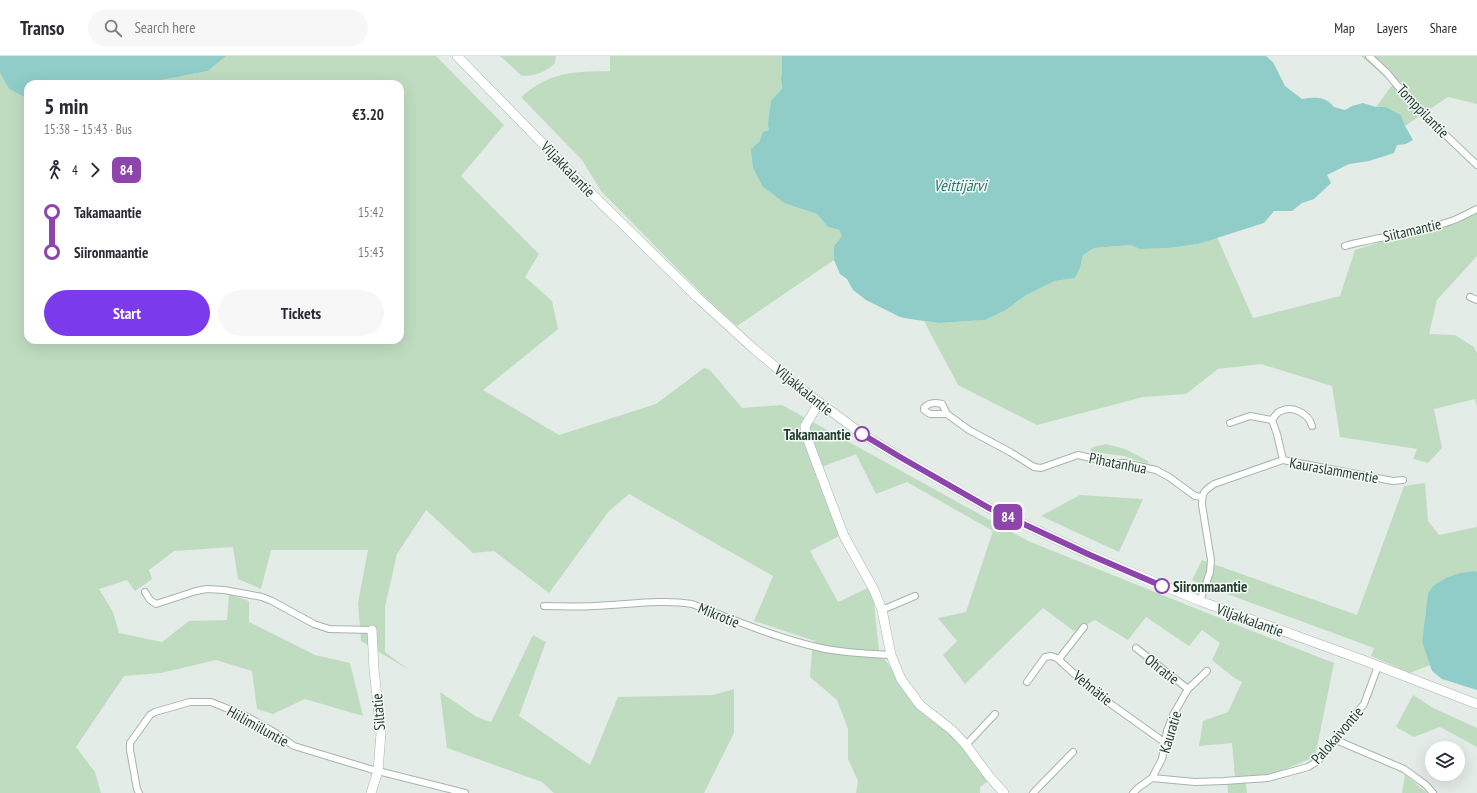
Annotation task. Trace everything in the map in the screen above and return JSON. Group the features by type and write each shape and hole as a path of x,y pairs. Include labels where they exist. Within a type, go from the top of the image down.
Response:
{"street":[{"name":"Viljakkalantie","path":"457,56 598,200 696,297 804,391 862,434 989,508 1090,555 1200,601 1477,704"},
{"name":"Tomppilantie","path":"1369,56 1387,73 1411,102 1477,165"},
{"name":"Siitamantie","path":"1345,246 1454,220 1477,209"},
{"path":"1470,296 1477,300"},
{"path":"819,403 805,426 806,435 844,536 874,590 882,610 891,655 901,679 909,692 920,705 952,730 966,745 989,776 1004,793"},
{"path":"1272,420 1279,411 1297,411 1306,415 1311,421 1312,426"},
{"name":"Pihatanhua","path":"947,414 969,430 1034,467 1041,468 1078,455 1125,463 1156,470 1169,477 1195,496 1202,497"},
{"path":"1230,423 1250,416 1272,420"},
{"path":"1272,420 1283,460"},
{"name":"Kauraslammentie","path":"1202,497 1205,490 1214,484 1283,460 1393,481 1403,480"},
{"path":"1200,601 1210,572 1211,560 1202,497"},
{"path":"145,592 150,600 156,604 196,590 208,589 250,594 272,600 314,624 329,629 372,630"},
{"path":"882,610 915,596"},
{"name":"Mikrotie","path":"544,606 594,606 664,601 679,602 692,604 780,637 822,648 861,654 891,655"},
{"path":"1059,659 1084,627"},
{"name":"Siltatie","path":"371,793 378,771 381,733 374,670 372,630"},
{"name":"Ohratie","path":"1136,648 1188,689"},
{"name":"Vehnätie","path":"1027,682 1046,657 1051,656 1059,659 1094,692 1164,742"},
{"name":"Palokaivontie","path":"1152,778 1194,782 1268,778 1298,771 1308,767 1318,761 1364,704 1378,666"},
{"name":"Kauratie","path":"1152,778 1162,758 1164,742 1173,715 1188,689 1207,671"},
{"name":"Hiilimiiluntie","path":"139,793 137,790 130,742 150,715 155,712 198,701 218,704 246,716 274,732 294,746 378,771 465,793"},
{"path":"966,745 995,714"},
{"path":"1336,740 1404,770 1426,785 1433,793"},
{"path":"1034,793 1073,752"},
{"path":"1133,793 1152,778"}],"green space":[{"path":"226,56 436,56 504,125 461,176 539,254 525,277 552,301 558,329 483,390 559,435 656,404 704,368 710,370 742,408 782,405 1028,541 1334,663 1315,757 1273,774 1245,776 1247,793 1228,793 1227,778 1235,777 1232,743 1199,746 1203,721 1228,712 1242,682 1233,677 1212,660 1220,643 1202,630 1189,646 1146,617 1128,640 1095,620 1074,631 1043,608 965,684 943,655 957,641 938,618 966,612 993,531 907,482 876,494 856,454 819,468 845,533 810,551 838,602 872,586 879,651 924,715 956,738 988,781 980,787 980,793 856,793 858,781 848,759 848,729 837,700 810,677 812,651 815,641 754,621 773,576 629,494 609,511 549,593 494,551 473,553 426,510 397,554 385,607 385,652 409,670 361,641 358,603 368,550 271,550 261,589 238,579 233,547 174,551 149,570 152,579 135,591 127,580 99,589 113,612 119,633 162,642 189,621 227,620 229,594 249,601 249,622 315,655 350,663 363,716 305,699 273,714 257,709 252,671 216,660 161,673 124,676 76,747 95,772 101,793 0,793 0,73 9,89 24,97 24,344 404,344 404,80 162,80 208,71"},
{"path":"500,56 556,56 555,63 548,69 536,74 522,76"},
{"path":"610,56 782,56 782,90 771,102 769,130 763,132 759,142 763,187 784,203 817,214 828,227 839,230 842,236 834,246 834,260 737,326 707,299 601,191 582,160 521,97 542,82 563,75 610,71"},
{"path":"1361,56 1477,56 1477,104 1448,97 1405,126 1401,115 1386,107 1376,107 1393,84"},
{"path":"1477,213 1477,256 1437,300 1429,334 1455,335 1474,347 1477,353 1477,407 1475,399 1434,409 1442,448 1428,463 1413,459 1417,449 1340,437 1332,386 1261,364 1218,369 1186,394 1143,397 1037,425 958,385 924,321 939,323 985,320 1006,310 1026,295 1055,281 1075,278 1080,268 1083,255 1094,248 1130,245 1140,249 1169,248 1198,244 1217,237 1253,318 1340,296 1355,250"},
{"path":"1106,444 1125,449 1148,461 1148,464 1124,456 1092,452 1090,450 1093,447"},
{"path":"1425,483 1428,521 1439,535 1477,527 1477,572 1475,571 1433,586 1428,593 1422,642 1430,665 1410,673 1371,656 1374,648 1192,580 1202,560 1357,615 1404,486"},
{"path":"1080,495 1143,499 1119,552 1041,516"},
{"path":"533,635 546,642 519,716 590,765 618,697 713,695 734,689 734,733 704,793 554,793 542,782 447,748 440,692 477,717 491,722"},
{"path":"1413,695 1433,708 1477,728 1477,747 1440,727 1414,737 1396,727"},
{"path":"1405,775 1427,793 1402,793"}],"water":[{"path":"0,56 226,56 208,71 162,80 24,80 24,97 9,89 0,73"},
{"name":"Veittijärvi","path":"782,56 1266,56 1273,62 1285,86 1302,99 1324,99 1331,103 1334,107 1345,110 1363,103 1376,107 1386,107 1401,115 1413,140 1406,144 1397,145 1394,153 1369,161 1349,164 1327,175 1331,183 1314,199 1302,203 1292,211 1274,211 1264,223 1198,244 1169,248 1140,249 1130,245 1094,248 1083,255 1080,268 1075,278 1055,281 1026,295 1006,310 985,320 939,323 900,317 866,300 853,290 847,279 840,274 834,260 834,246 842,236 839,230 828,227 817,214 784,203 763,187 753,168 751,149 759,142 763,132 769,130 768,124 771,101 782,89"},
{"path":"1477,572 1477,690 1442,679 1432,671 1422,642 1428,593 1433,586 1446,578 1460,573"}],"bus line":[{"name":"84","path":"862,434 989,508 1090,555 1162,586"}],"place":[{"name":"Takamaantie","path":"862,434"},
{"name":"Siironmaantie","path":"1162,586"}]}
